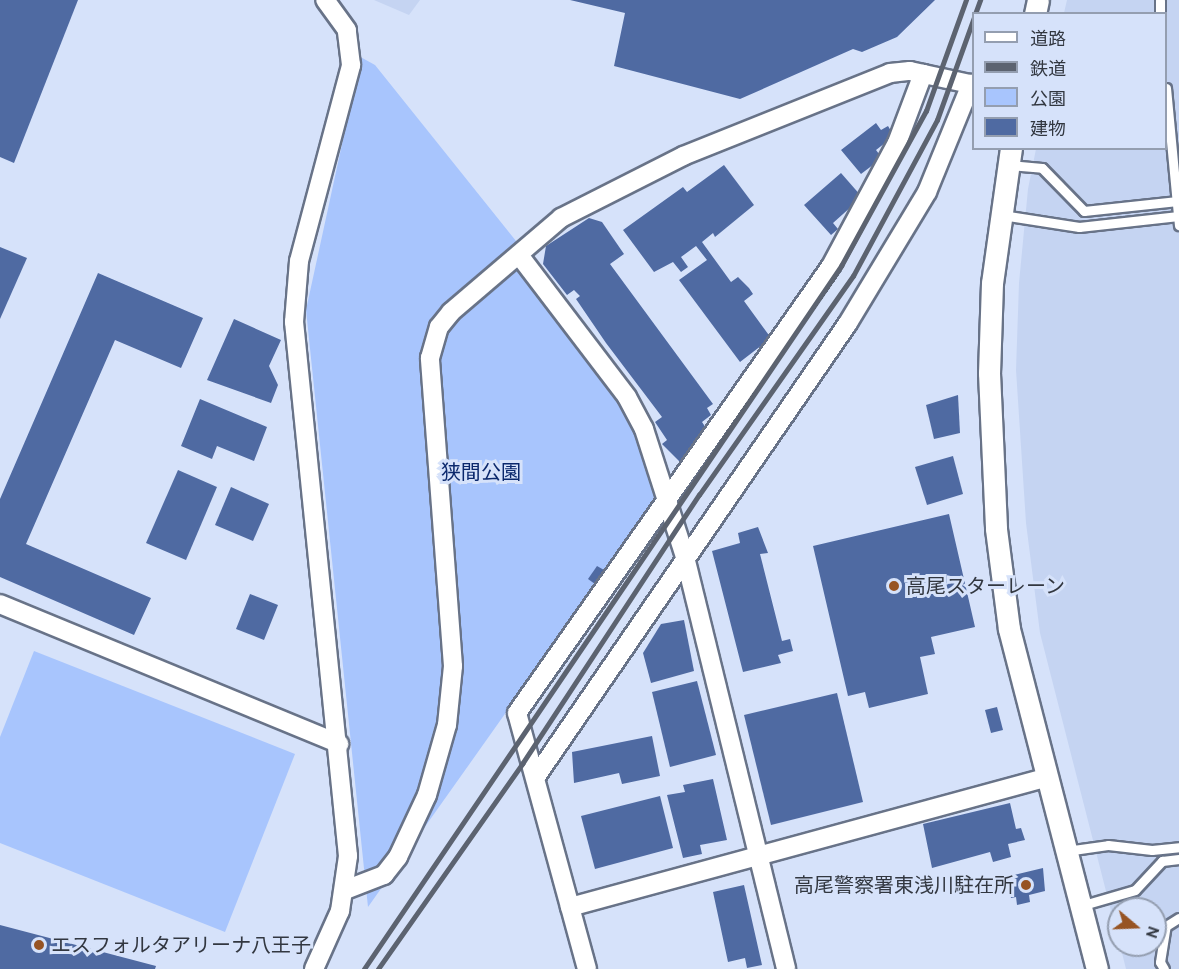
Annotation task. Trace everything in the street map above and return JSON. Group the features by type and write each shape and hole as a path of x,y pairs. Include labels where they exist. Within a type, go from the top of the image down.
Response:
{"street":[{"path":"314,969 332,931 345,890 348,837 294,322 299,261 351,65 347,30 325,0"},
{"path":"345,890 384,875 398,857 427,795 447,725 453,666 430,358 434,342 451,312 561,218 683,156 890,73 923,74 972,85 927,192 854,313 537,775"},
{"path":"587,969 537,775 517,713 668,502 831,266 897,143 923,74"},
{"path":"1010,157 992,283 989,373 996,529 1009,629 1097,969"},
{"path":"519,255 627,397 644,429 685,557 786,969"},
{"path":"0,604 339,744"},
{"path":"570,907 1046,778"}],"lane":[{"path":"1002,215 1079,227 1179,221 1167,98"},
{"path":"1010,157 1042,168 1084,211 1177,201"},
{"path":"1066,851 1108,845 1152,850 1179,847"},
{"path":"1080,906 1135,890 1162,861 1179,860"},
{"path":"1164,969 1160,962 1166,926 1179,918"}],"shaded area":[{"path":"374,0 420,0 409,15"},
{"path":"1067,0 1179,0 1179,969 1126,969 1123,957 1167,957 1167,897 1107,897 1040,633 1026,523 1016,370 1019,283 1028,189 1036,150 1167,150 1167,12 1064,12"}],"green space":[{"name":"狭間公園","path":"355,54 375,65 524,251 656,450 666,487 368,907 306,310 359,66"},
{"path":"34,651 295,754 225,932 0,843 0,737"}],"building":[{"path":"0,0 78,0 14,163 0,157"},
{"path":"570,0 935,0 897,37 862,52 853,49 740,99 614,66 625,13"},
{"path":"876,123 881,130 888,126 894,136 876,150 882,158 861,174 841,150"},
{"path":"724,165 754,205 715,237 713,233 702,242 731,282 738,277 749,288 753,294 744,301 771,338 740,362 679,280 707,260 696,246 681,257 688,267 681,272 673,262 654,272 623,230 683,187 687,192"},
{"path":"841,173 862,197 833,223 838,229 831,235 804,205"},
{"path":"589,218 602,222 624,254 610,264 713,404 707,408 711,415 702,422 708,431 681,463 662,444 667,440 655,422 662,417 576,299 580,296 574,290 567,295 543,264 546,246"},
{"path":"0,247 27,258 0,319"},
{"path":"98,273 203,318 181,368 115,340 26,544 151,598 134,635 0,577 0,499"},
{"path":"234,319 281,340 269,366 278,385 271,403 207,380"},
{"path":"958,395 960,433 934,439 926,405"},
{"path":"200,399 267,427 254,461 217,446 212,459 181,446"},
{"path":"953,456 963,494 927,505 915,467"},
{"path":"178,470 217,487 186,560 146,543"},
{"path":"231,487 269,504 253,541 215,525"},
{"name":"高尾スターレーン","path":"949,514 975,627 931,637 935,654 920,657 928,694 869,708 865,692 848,696 813,546"},
{"path":"758,527 768,553 760,554 782,641 790,639 793,651 778,655 781,663 743,672 712,551 740,543 738,533"},
{"path":"597,566 604,570 595,584 588,579"},
{"path":"250,594 278,605 264,640 236,629"},
{"path":"684,620 694,671 651,683 643,653 661,624"},
{"path":"697,681 716,755 670,767 652,692"},
{"path":"837,693 863,802 771,825 744,715"},
{"path":"997,707 1003,730 991,733 985,710"},
{"path":"652,736 660,776 622,784 619,773 574,783 572,752"},
{"path":"713,779 727,840 700,845 702,854 683,858 667,795 685,792 683,785"},
{"path":"660,796 673,848 595,869 581,816"},
{"path":"1010,803 1016,829 1021,828 1025,840 1008,844 1011,857 993,862 990,852 932,868 923,824"},
{"name":"高尾警察署東浅川駐在所","path":"1043,868 1045,891 1029,895 1030,902 1017,905 1016,897 1011,898 1006,877"},
{"path":"744,885 762,965 747,968 745,958 728,962 713,892"},
{"name":"エスフォルタアリーナ八王子","path":"0,925 156,966 155,969 0,969"}],"railway":[{"path":"364,969 841,266 926,111 966,0"},
{"path":"976,12 980,0"},
{"path":"378,969 522,764 699,495 853,276 937,120 972,23"}],"place":[{"name":"高尾スターレーン","path":"894,586"},
{"name":"高尾警察署東浅川駐在所","path":"1026,885"},
{"name":"エスフォルタアリーナ八王子","path":"39,945"}]}
